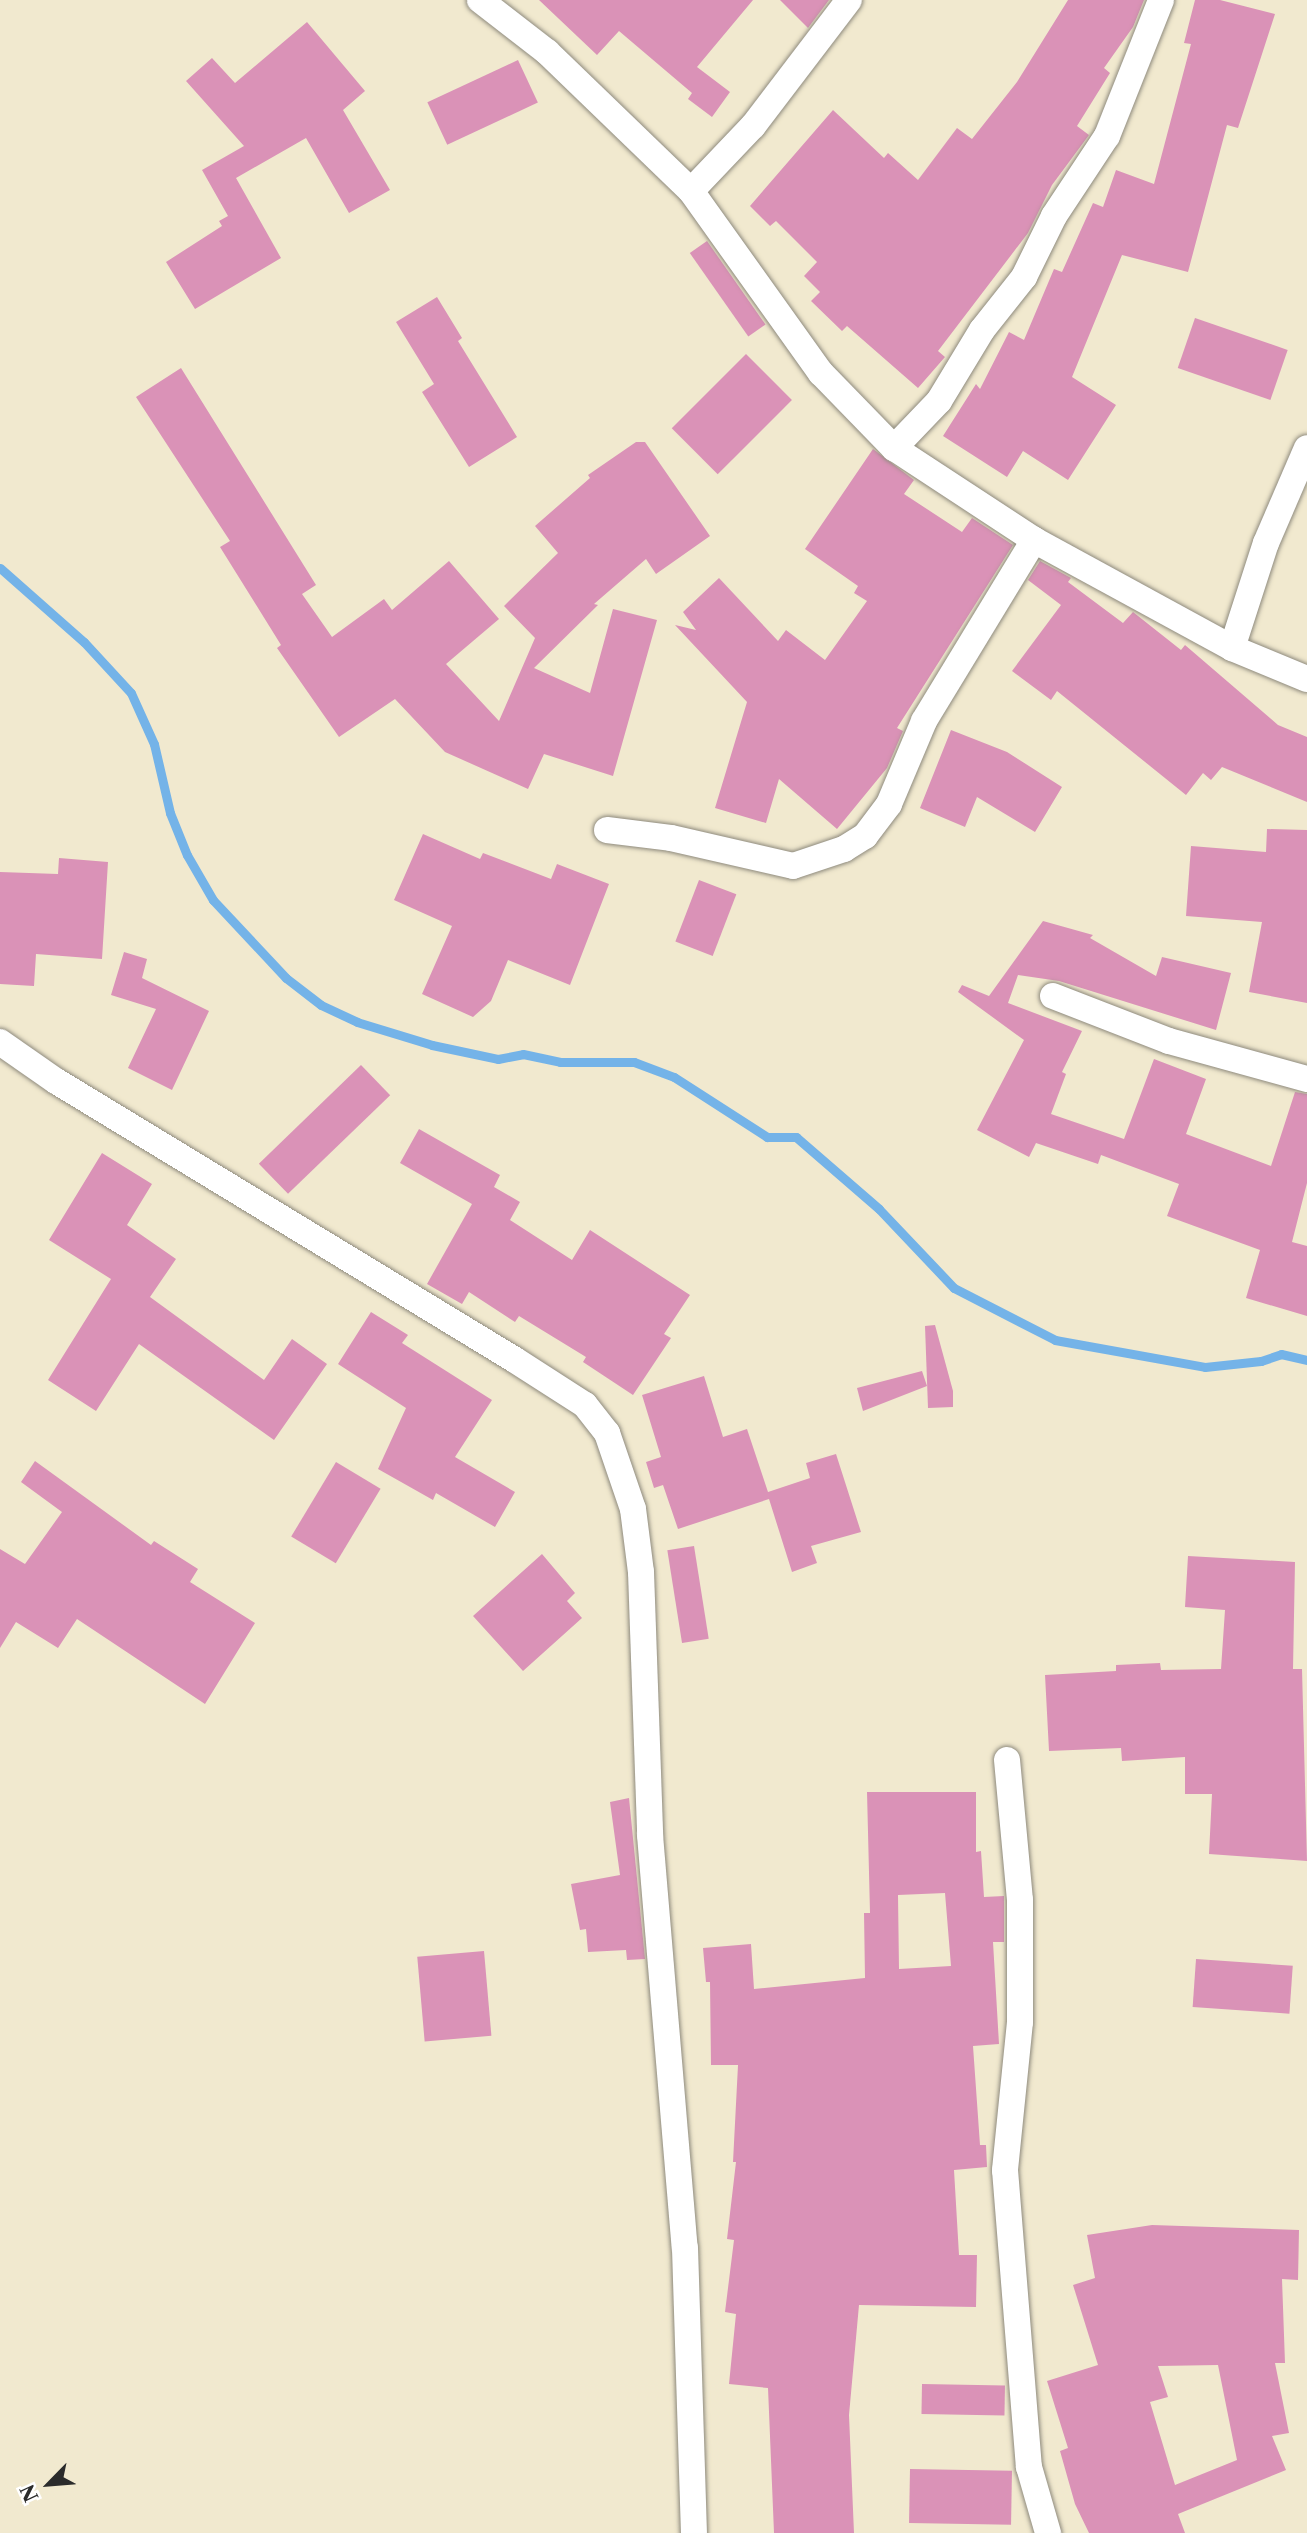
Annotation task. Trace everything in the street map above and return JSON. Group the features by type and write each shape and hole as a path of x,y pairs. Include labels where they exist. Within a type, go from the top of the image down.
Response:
{"street":[{"path":"480,0 547,52 691,191 821,373 894,448 1034,540 1232,648 1307,680"},
{"path":"691,191 753,126 849,0"},
{"path":"894,448 939,401 982,330 1024,277 1054,216 1107,136 1161,0"},
{"path":"1232,648 1266,543 1307,449"},
{"path":"607,830 671,838 793,866 865,836 889,804 924,721 1034,540"},
{"path":"1053,996 1169,1041 1307,1079"},
{"path":"0,1042 56,1081 527,1367 585,1405 607,1433 634,1509 641,1572 650,1835 685,2248 694,2533"},
{"path":"1007,1760 1020,1900 1020,2022 1005,2170 1029,2468 1048,2533"}],"building":[{"path":"539,0 753,0 697,67 730,92 712,117 688,99 692,93 619,31 597,55"},
{"path":"780,0 829,0 808,28"},
{"path":"1068,0 1144,0 1133,27 1104,68 1110,73 1077,126 1089,135 1052,185 1028,233 938,351 945,357 918,388 847,326 842,331 811,301 820,292 804,276 817,262 776,221 770,226 750,206 833,110 884,158 888,153 918,180 957,128 972,139 1017,82"},
{"path":"1195,0 1220,0 1275,14 1238,128 1227,125 1188,272 1122,255 1072,377 1116,405 1068,480 1023,451 1007,477 943,436 976,384 980,389 1009,332 1024,340 1054,269 1062,272 1093,203 1103,207 1116,170 1154,184 1191,44 1184,43"},
{"path":"307,22 365,91 343,110 390,190 349,213 306,138 236,178 281,258 195,309 166,262 222,226 219,221 228,216 202,170 244,146 186,81 212,58 235,83"},
{"path":"518,60 538,103 447,145 427,102"},
{"path":"707,241 766,325 748,337 690,253"},
{"path":"437,297 462,338 458,341 517,437 469,467 422,392 434,384 396,322"},
{"path":"1195,318 1288,350 1270,400 1178,368"},
{"path":"746,354 792,400 718,474 672,428"},
{"path":"181,368 316,585 302,594 332,637 384,599 392,610 449,561 499,619 446,664 499,721 535,638 504,606 558,553 535,526 590,478 588,475 636,442 645,442 710,536 656,574 646,559 594,604 598,605 534,668 590,693 613,609 657,620 613,776 544,754 528,789 445,752 395,699 339,737 277,648 281,645 220,547 230,541 136,397"},
{"path":"873,449 914,480 904,494 962,532 972,518 1013,545 897,728 903,731 887,768 837,829 779,779 766,823 715,808 747,702 675,625 696,630 683,612 719,578 778,641 786,630 825,660 867,601 854,593 858,586 805,549"},
{"path":"1040,561 1071,578 1068,582 1123,623 1133,612 1181,650 1185,645 1278,725 1307,737 1307,802 1222,767 1211,780 1203,773 1186,795 1057,691 1051,700 1012,671 1061,605 1028,580"},
{"path":"951,730 1007,752 1062,787 1035,832 977,797 965,827 920,808"},
{"path":"1267,829 1307,830 1307,1003 1249,992 1262,922 1186,916 1191,846 1266,852"},
{"path":"423,834 480,859 483,853 551,879 557,864 609,884 570,985 508,960 491,1001 473,1017 422,994 452,926 394,900"},
{"path":"59,858 108,862 102,959 36,954 34,986 0,984 0,872 58,874"},
{"path":"699,880 736,894 713,956 675,942"},
{"path":"1043,921 1093,935 1090,938 1156,976 1162,957 1231,973 1216,1030 1059,981 1018,975 1008,1003 1082,1031 1062,1072 1066,1074 1051,1114 1124,1139 1154,1059 1206,1079 1186,1134 1271,1166 1295,1092 1307,1094 1307,1183 1292,1242 1307,1246 1307,1316 1246,1298 1260,1250 1167,1216 1179,1184 1101,1155 1098,1164 1036,1143 1029,1157 977,1130 1024,1040 958,992 962,985 989,996"},
{"path":"124,952 147,959 142,978 209,1011 172,1090 128,1068 156,1009 111,995"},
{"path":"361,1065 390,1095 288,1194 259,1164"},
{"path":"419,1129 500,1175 494,1187 520,1202 510,1220 572,1260 590,1230 690,1295 664,1334 671,1338 633,1395 583,1362 586,1357 519,1316 515,1322 469,1292 462,1304 427,1284 472,1204 400,1163"},
{"path":"102,1153 152,1184 127,1225 176,1259 150,1297 264,1380 292,1339 327,1364 274,1440 139,1344 96,1411 48,1380 111,1279 49,1240"},
{"path":"371,1312 408,1335 402,1343 492,1400 455,1457 515,1492 495,1527 436,1493 433,1500 378,1469 406,1408 338,1364"},
{"path":"935,1325 953,1391 953,1407 928,1408 925,1326"},
{"path":"922,1371 927,1386 863,1411 857,1388"},
{"path":"704,1376 723,1437 747,1429 768,1492 810,1478 806,1463 836,1454 861,1532 811,1546 817,1563 792,1572 769,1499 678,1529 663,1485 654,1488 646,1462 661,1457 642,1395"},
{"path":"35,1461 151,1545 154,1541 198,1569 190,1582 255,1623 205,1704 77,1619 58,1648 16,1622 0,1648 0,1549 25,1564 62,1512 21,1482"},
{"path":"336,1462 381,1489 336,1563 291,1537"},
{"path":"694,1546 709,1639 682,1643 667,1550"},
{"path":"542,1554 575,1593 567,1601 582,1618 523,1671 473,1616"},
{"path":"1188,1556 1295,1562 1293,1669 1302,1669 1307,1861 1209,1854 1212,1794 1185,1794 1185,1757 1122,1761 1121,1748 1049,1751 1045,1675 1116,1671 1116,1665 1160,1663 1161,1670 1221,1669 1225,1610 1185,1607"},
{"path":"867,1792 976,1792 976,1852 981,1851 984,1897 1004,1896 1004,1942 993,1942 999,2044 973,2046 980,2145 986,2145 987,2167 954,2170 959,2255 977,2255 976,2307 859,2305 849,2415 854,2533 774,2533 768,2388 729,2384 736,2314 725,2312 734,2240 727,2239 736,2162 733,2162 738,2065 711,2065 710,1982 706,1982 703,1948 751,1944 754,1989 865,1978 864,1913 870,1913","holes":["945,1893 951,1966 899,1969 898,1895"]},
{"path":"629,1798 645,1959 627,1960 626,1950 588,1952 586,1929 580,1930 571,1884 620,1875 610,1802"},
{"path":"484,1951 491,2036 425,2042 417,1957"},
{"path":"1196,1959 1293,1966 1289,2014 1193,2007"},
{"path":"1152,2225 1299,2230 1298,2280 1282,2279 1285,2363 1275,2363 1289,2433 1272,2436 1286,2470 1178,2514 1185,2533 1089,2533 1075,2504 1060,2451 1068,2448 1047,2381 1098,2365 1073,2285 1095,2278 1087,2235","holes":["1218,2365 1237,2460 1175,2485 1150,2402 1168,2397 1158,2366"]},
{"path":"922,2384 1005,2385 1004,2415 921,2414"},
{"path":"910,2469 1012,2471 1011,2525 909,2523"}],"waterway":[{"path":"0,568 84,642 131,693 154,744 170,813 187,855 213,900 286,978 321,1005 357,1022 432,1045 498,1059 523,1054 560,1062 634,1062 674,1077 767,1137 796,1137 879,1209 954,1288 1055,1340 1205,1367 1261,1361 1281,1354 1307,1360"}]}
